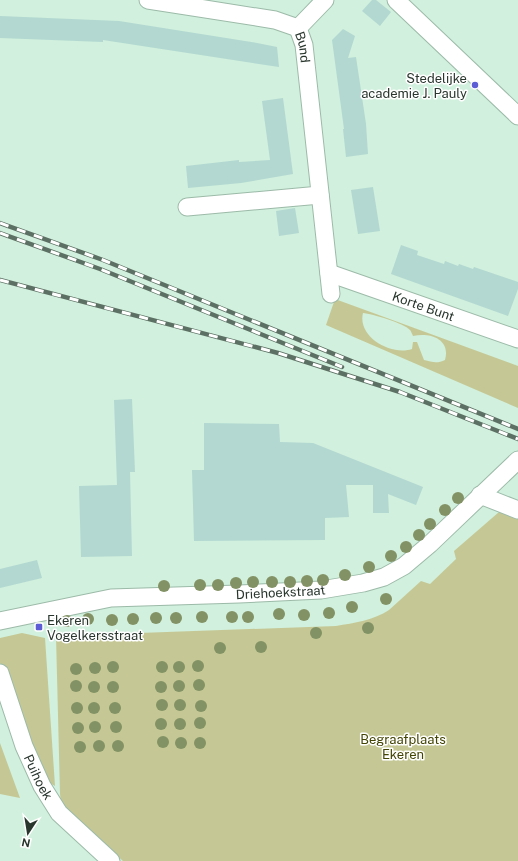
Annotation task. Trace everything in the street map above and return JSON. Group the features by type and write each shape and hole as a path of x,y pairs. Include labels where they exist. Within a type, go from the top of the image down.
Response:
{"street":[{"name":"Bund","path":"148,0 275,20 298,28 304,45 331,294"},
{"path":"298,28 325,0"},
{"path":"396,0 518,116"},
{"path":"187,207 320,195"},
{"name":"Korte Bunt","path":"329,273 518,339"},
{"name":"Driehoekstraat","path":"0,621 111,598 321,590 363,583 384,577 404,566 430,544 518,460"},
{"path":"480,496 518,510"},
{"name":"Puihoek","path":"0,673 24,746 42,786 59,813 111,861"}],"green space":[{"path":"335,299 518,366 518,408 326,325","holes":["363,313 388,319 407,327 413,336 426,335 438,339 445,347 445,360 437,362 424,360 417,342 413,342 412,349 404,350 395,350 377,343 365,330"]},
{"name":"Begraafplaats Ekeren","path":"499,512 518,519 518,861 123,861 64,808 61,802 60,794 56,636 336,626 364,621 389,610 421,581 430,584 456,559 454,551"},
{"path":"22,633 45,638 55,786 48,782 41,774 0,663 0,638"},
{"path":"0,743 20,798 0,794"}],"building":[{"path":"372,0 376,0 391,12 380,26 362,11"},
{"path":"0,16 119,21 257,43 277,47 279,67 103,40 103,42 0,38"},
{"path":"343,29 355,36 348,58 356,57 366,124 368,154 346,157 344,129 332,40"},
{"path":"283,98 293,174 241,183 188,188 186,166 239,160 239,162 270,160 262,101"},
{"path":"373,187 380,231 358,234 351,190"},
{"path":"295,208 299,233 279,236 276,211"},
{"path":"401,245 418,251 417,255 444,264 445,261 458,266 459,264 473,269 474,267 518,282 518,289 508,316 391,274"},
{"path":"132,399 135,472 130,472 132,556 81,557 79,486 117,485 114,400"},
{"path":"204,423 279,424 280,442 313,443 423,487 416,505 388,494 389,513 373,513 373,485 346,485 349,517 325,518 325,540 194,541 192,470 204,470"},
{"path":"37,560 42,578 0,588 0,569"}],"railway":[{"path":"0,223 103,260 518,429"},
{"path":"0,233 100,269 342,367"},
{"path":"0,280 278,353 400,392 518,439"}],"place":[{"name":"Stedelijke academie J. Pauly","path":"475,85"},
{"name":"Ekeren Vogelkersstraat","path":"39,627"}]}
